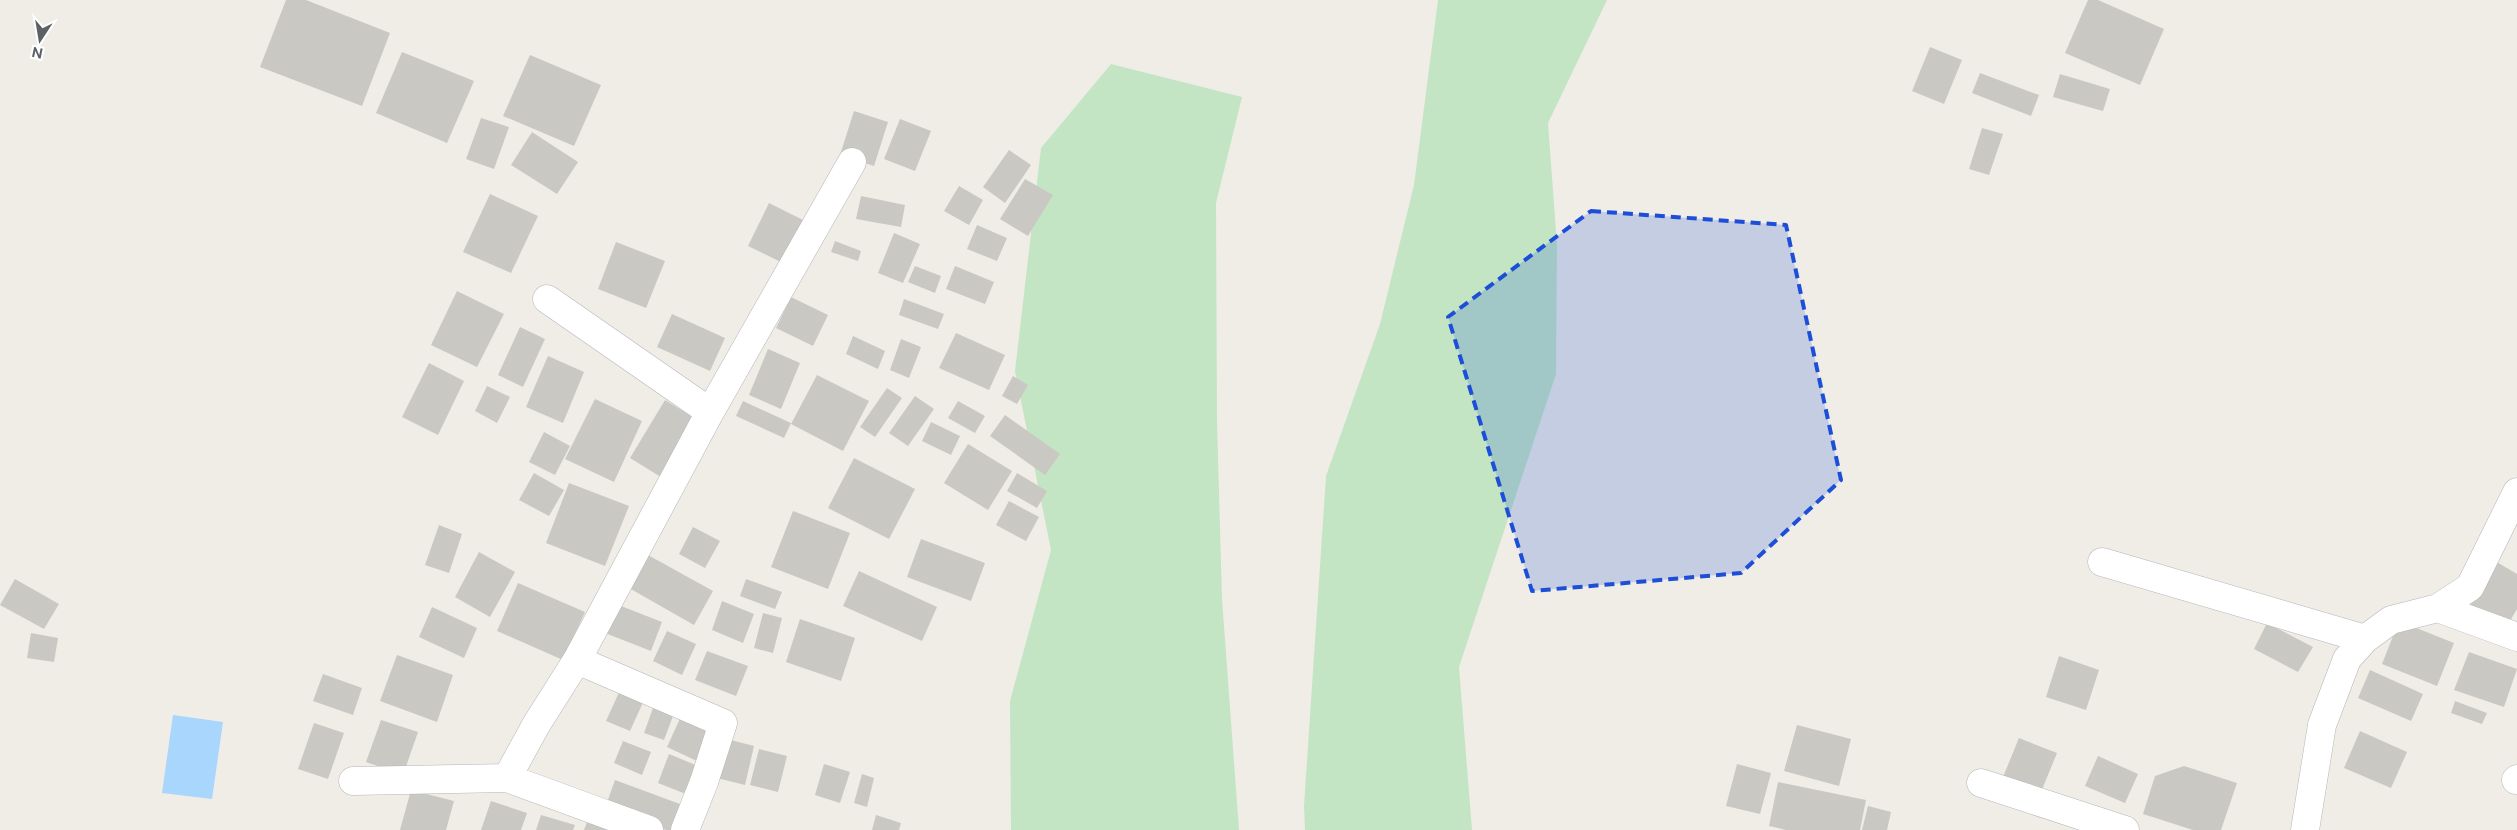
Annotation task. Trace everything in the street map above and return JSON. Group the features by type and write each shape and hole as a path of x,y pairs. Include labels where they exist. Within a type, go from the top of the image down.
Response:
{"street":[{"path":"507,778 536,725 577,660 710,412 852,162"},
{"path":"547,299 710,412"},
{"path":"2305,830 2322,725 2347,659 2365,639 2391,620 2438,608 2470,586 2517,492"},
{"path":"2102,562 2365,639"},
{"path":"2438,608 2517,637"},
{"path":"577,660 722,723 704,782 685,830"},
{"path":"353,780 507,778 649,830"},
{"path":"1981,783 2125,830"}],"highlighted area":[{"path":"1591,211 1786,225 1841,480 1741,573 1532,591 1448,317"}],"green space":[{"path":"1438,0 1607,0 1548,123 1557,245 1556,374 1459,667 1472,830 1305,830 1304,806 1326,476 1380,324 1414,185"},
{"path":"1111,64 1242,97 1216,203 1217,422 1222,599 1239,830 1011,830 1010,701 1051,550 1015,371 1041,148"}],"water":[{"path":"173,715 223,722 212,799 162,793"}],"building":[{"path":"286,0 306,0 390,33 362,106 260,67"},
{"path":"2088,0 2098,0 2164,29 2140,85 2065,53"},
{"path":"1930,47 1962,60 1944,104 1912,91"},
{"path":"402,52 474,81 447,143 376,113"},
{"path":"530,55 601,85 574,146 503,116"},
{"path":"1980,73 2039,95 2031,116 1972,93"},
{"path":"2060,74 2110,89 2103,111 2053,97"},
{"path":"854,111 888,122 874,166 840,155"},
{"path":"481,118 509,127 494,169 466,159"},
{"path":"900,119 931,131 915,171 884,159"},
{"path":"1982,128 2003,134 1989,175 1969,169"},
{"path":"532,132 578,162 557,194 511,165"},
{"path":"1009,150 1031,165 1005,203 983,187"},
{"path":"1025,179 1053,195 1028,236 1000,219"},
{"path":"959,186 983,200 969,225 944,211"},
{"path":"490,194 538,216 511,273 463,252"},
{"path":"861,196 905,205 901,227 856,219"},
{"path":"769,203 803,220 783,263 748,246"},
{"path":"977,225 1007,238 997,261 967,249"},
{"path":"894,233 920,244 903,283 878,273"},
{"path":"835,241 861,251 858,261 831,252"},
{"path":"616,242 665,261 646,308 598,289"},
{"path":"915,266 941,276 935,293 908,282"},
{"path":"955,266 994,282 985,304 946,289"},
{"path":"457,291 504,314 477,367 431,345"},
{"path":"791,297 828,315 813,346 776,328"},
{"path":"904,299 944,314 938,329 899,315"},
{"path":"672,314 725,338 710,371 657,347"},
{"path":"520,327 545,339 523,387 498,375"},
{"path":"956,333 1005,355 989,390 939,368"},
{"path":"853,336 885,351 878,369 846,354"},
{"path":"901,339 921,347 909,378 890,370"},
{"path":"768,349 800,363 781,409 749,395"},
{"path":"548,356 584,372 563,423 526,407"},
{"path":"429,363 464,381 438,435 402,417"},
{"path":"817,375 869,401 843,451 791,424"},
{"path":"1013,376 1028,385 1017,404 1002,396"},
{"path":"487,386 510,397 497,423 475,411"},
{"path":"887,388 902,398 875,437 860,427"},
{"path":"915,396 934,409 908,446 889,433"},
{"path":"595,399 642,421 614,482 565,459"},
{"path":"665,400 699,421 664,479 630,458"},
{"path":"743,401 791,423 784,438 736,416"},
{"path":"958,401 985,416 975,433 948,418"},
{"path":"1005,415 1060,454 1045,475 990,436"},
{"path":"931,422 960,436 951,455 922,441"},
{"path":"544,432 570,446 555,475 529,462"},
{"path":"968,444 1012,471 988,510 944,483"},
{"path":"854,458 915,489 889,539 828,508"},
{"path":"534,473 564,490 549,516 519,500"},
{"path":"1017,473 1047,491 1037,508 1007,491"},
{"path":"569,483 629,506 605,566 546,543"},
{"path":"1009,501 1039,517 1026,541 996,525"},
{"path":"793,511 850,533 828,589 771,567"},
{"path":"439,525 462,534 449,573 425,565"},
{"path":"693,527 720,541 705,568 679,554"},
{"path":"921,539 985,563 971,601 907,577"},
{"path":"479,552 515,572 490,617 455,597"},
{"path":"648,555 713,591 694,625 629,588"},
{"path":"2495,561 2517,574 2517,609 2507,626 2470,605"},
{"path":"859,571 937,607 922,641 843,606"},
{"path":"15,579 59,604 44,629 0,605"},
{"path":"746,579 782,592 775,609 740,596"},
{"path":"518,583 585,612 563,660 497,631"},
{"path":"722,601 754,614 743,643 712,630"},
{"path":"616,604 662,622 651,651 605,633"},
{"path":"432,607 477,628 464,658 419,637"},
{"path":"763,613 782,618 773,653 754,648"},
{"path":"800,619 855,638 841,681 786,662"},
{"path":"2399,621 2454,643 2437,686 2382,664"},
{"path":"2267,623 2313,647 2298,672 2254,649"},
{"path":"667,631 696,644 682,675 653,661"},
{"path":"31,633 58,638 54,662 27,658"},
{"path":"707,651 748,666 736,696 695,680"},
{"path":"2469,652 2517,669 2504,707 2454,690"},
{"path":"397,655 453,675 437,722 380,701"},
{"path":"2059,656 2099,670 2086,710 2046,697"},
{"path":"2370,670 2423,694 2411,721 2358,698"},
{"path":"323,674 362,688 353,715 313,701"},
{"path":"621,688 645,698 630,731 606,721"},
{"path":"2455,701 2487,713 2482,724 2451,713"},
{"path":"653,708 673,716 664,740 644,733"},
{"path":"683,712 715,728 699,762 667,747"},
{"path":"381,720 418,732 403,775 366,762"},
{"path":"314,723 344,733 328,779 298,769"},
{"path":"1797,725 1851,739 1839,786 1784,771"},
{"path":"2360,731 2407,752 2391,788 2344,768"},
{"path":"723,738 754,746 745,785 713,777"},
{"path":"2019,738 2057,753 2041,792 2003,777"},
{"path":"623,741 651,752 642,775 614,763"},
{"path":"759,749 787,756 778,792 750,785"},
{"path":"669,754 698,766 686,794 658,783"},
{"path":"2098,756 2138,774 2125,803 2085,786"},
{"path":"824,764 850,772 840,803 815,795"},
{"path":"1737,764 1771,773 1760,814 1726,806"},
{"path":"2184,766 2237,783 2221,830 2193,830 2143,814 2155,776"},
{"path":"862,774 874,778 867,807 854,803"},
{"path":"615,780 688,807 680,830 666,830 605,808"},
{"path":"1778,782 1866,800 1860,830 1786,830 1769,826"},
{"path":"411,790 454,801 446,830 400,830"},
{"path":"491,801 527,813 521,830 481,830"},
{"path":"1868,806 1891,812 1887,830 1862,830"},
{"path":"541,815 575,825 573,830 536,830"},
{"path":"876,815 901,823 899,830 872,830"},
{"path":"587,822 607,830 584,830"}]}
